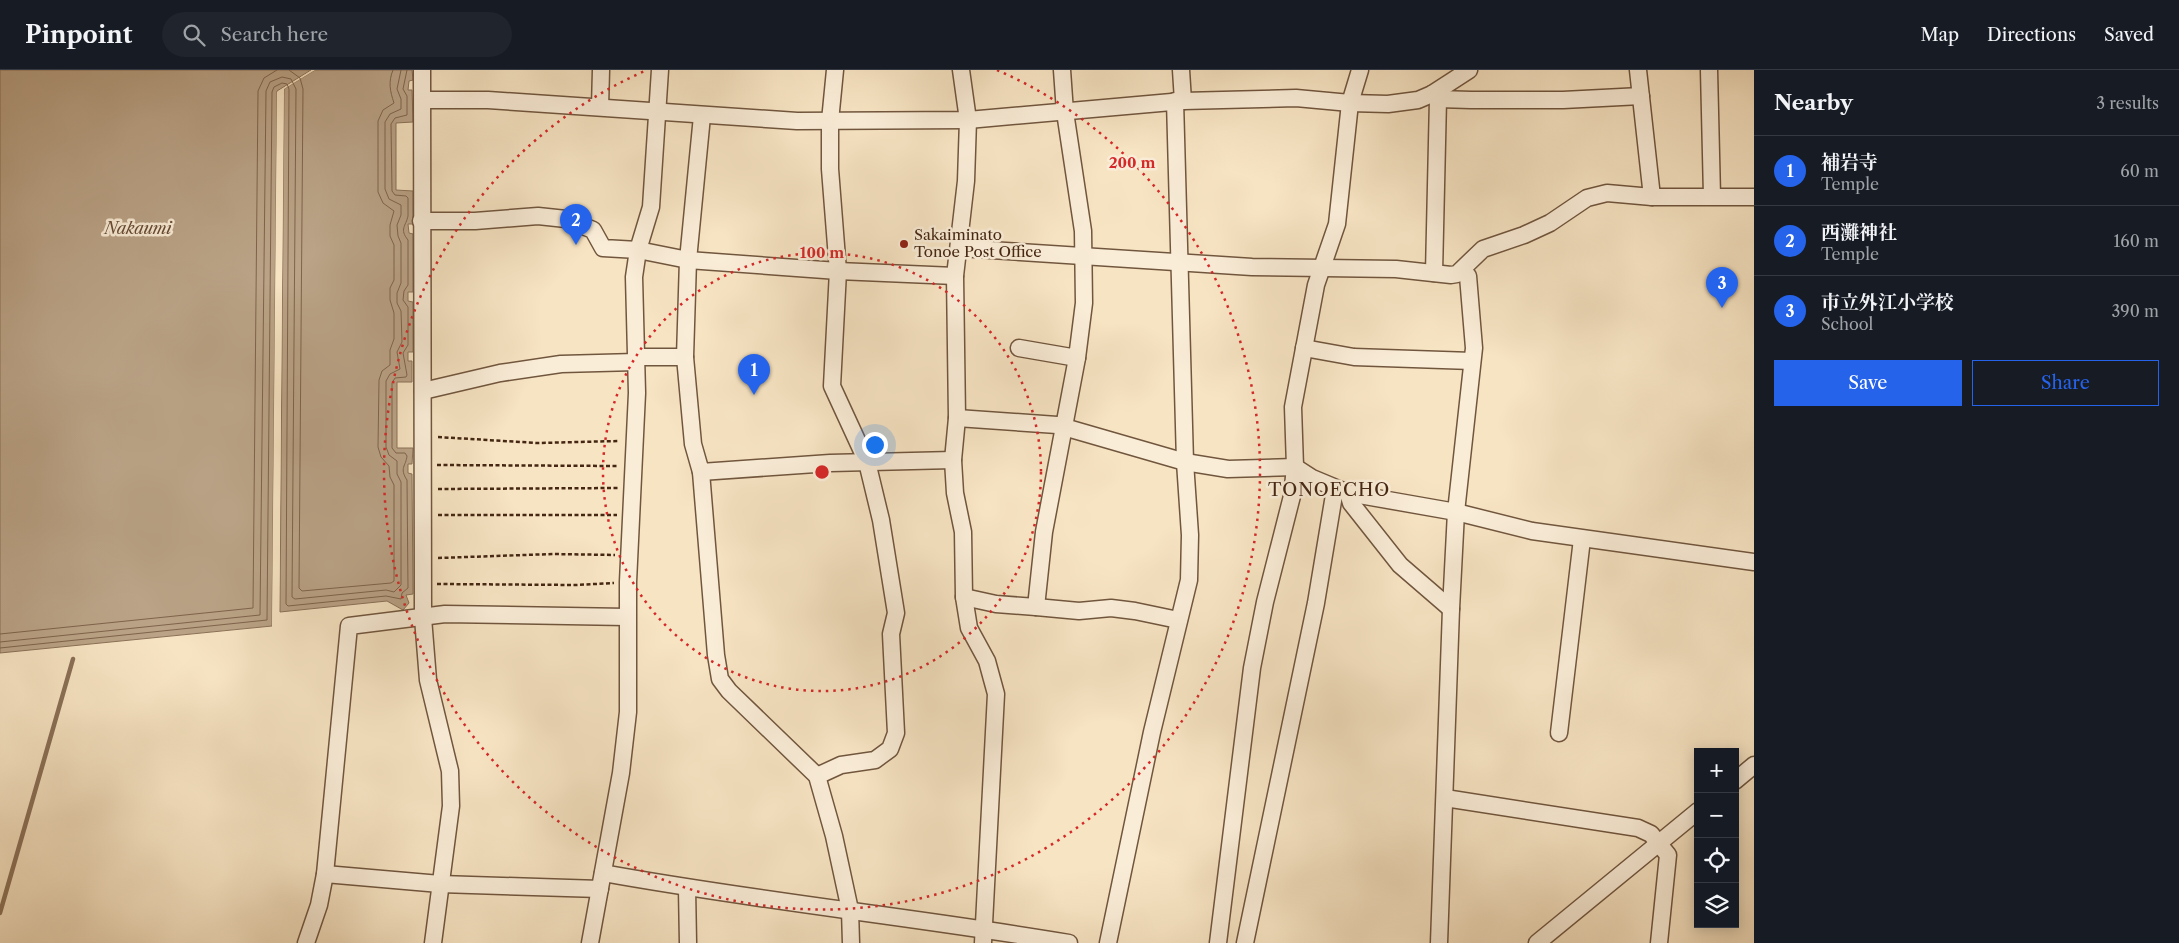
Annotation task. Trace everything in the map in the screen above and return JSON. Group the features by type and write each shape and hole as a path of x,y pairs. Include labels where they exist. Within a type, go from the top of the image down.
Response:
{"street":[{"path":"422,70 423,618 428,680 450,771 451,806 433,943"},
{"path":"600,70 600,107"},
{"path":"590,943 621,773 628,712 627,617 636,359 634,278 638,250 651,206 660,70"},
{"path":"817,776 841,766 875,760 890,749 896,733 891,634 896,613 881,520 867,462 832,386 838,271 830,169 830,121 834,70"},
{"path":"961,70 968,120 966,181 955,276 957,418 953,460 955,493 963,532 964,598 969,628 987,661 996,694 983,936"},
{"path":"1036,607 1044,532 1077,358 1084,303 1083,231 1065,112 1062,70"},
{"path":"1108,943 1152,732 1188,580 1190,557 1184,462 1178,262 1179,101 1181,70"},
{"path":"1218,943 1252,668 1265,602 1292,496 1295,467 1293,407 1316,285 1337,224 1350,103 1360,70"},
{"path":"1435,96 1469,70"},
{"path":"1638,70 1652,196"},
{"path":"1709,70 1712,196"},
{"path":"423,100 488,100 702,116 830,121 968,120 1179,101 1296,98 1388,104 1435,96 1562,100 1641,96"},
{"path":"1434,273 1435,96"},
{"path":"702,116 688,260 685,357 693,444 701,472 716,655 720,679 729,691 817,776 834,836 850,910 851,943"},
{"path":"959,248 1322,269 1396,269 1451,275 1463,270 1475,255 1483,249 1524,235 1550,222 1587,198 1606,193 1652,196 1754,197"},
{"path":"421,221 475,221 538,216 566,219 593,230 603,248 638,250 688,260 838,271 955,276"},
{"path":"1439,943 1456,512 1474,348 1468,276 1463,270"},
{"path":"1019,348 1077,358"},
{"path":"1304,348 1354,357 1472,361"},
{"path":"423,391 500,373 561,364 685,357"},
{"path":"957,418 1065,426 1114,443 1143,448 1184,462 1228,469 1295,467 1342,491 1456,512 1532,532 1754,562"},
{"path":"701,472 867,462 953,460"},
{"path":"1342,491 1400,565 1451,608"},
{"path":"1245,943 1316,603 1342,491"},
{"path":"1559,733 1582,539"},
{"path":"964,598 996,604 1079,611 1119,609 1178,620"},
{"path":"306,943 319,905 325,874 349,626 445,614 627,617"},
{"path":"1739,777 1754,765"},
{"path":"1445,798 1638,828 1651,834 1660,842 1668,855 1659,943"},
{"path":"1538,943 1694,814"},
{"path":"325,874 440,884 601,881 686,888 850,910 983,936 1069,943"},
{"path":"686,888 688,943"}],"path":[{"path":"424,436 536,443 634,441"},
{"path":"423,465 633,466"},
{"path":"422,489 632,488"},
{"path":"422,515 631,516"},
{"path":"422,559 553,554 629,555"},
{"path":"423,584 576,585 628,582"}],"water":[{"name":"Nakaumi","path":"0,70 311,70 277,91 272,626 0,653"},
{"path":"315,70 412,70 413,80 409,81 408,90 412,90 413,122 396,123 396,190 413,191 413,224 408,224 409,233 413,234 413,292 408,292 408,301 413,302 413,352 408,352 408,361 412,361 412,382 397,382 397,448 413,448 412,464 408,464 408,473 412,474 413,594 406,595 409,603 403,610 387,601 280,612 284,89"}],"pier":[{"path":"312,70 315,70 284,89 279,614 282,91 279,93 274,626 272,626 277,92"}],"waterway":[{"path":"0,913 73,659"}],"place":[{"name":"Sakaiminato Tonoe Post Office","path":"904,244"},
{"name":"西灘神社","path":"576,245"},
{"name":"市立外江小学校","path":"1722,308"},
{"name":"補岩寺","path":"754,395"}],"district":[{"name":"TONOECHO","path":"1329,490"}]}
